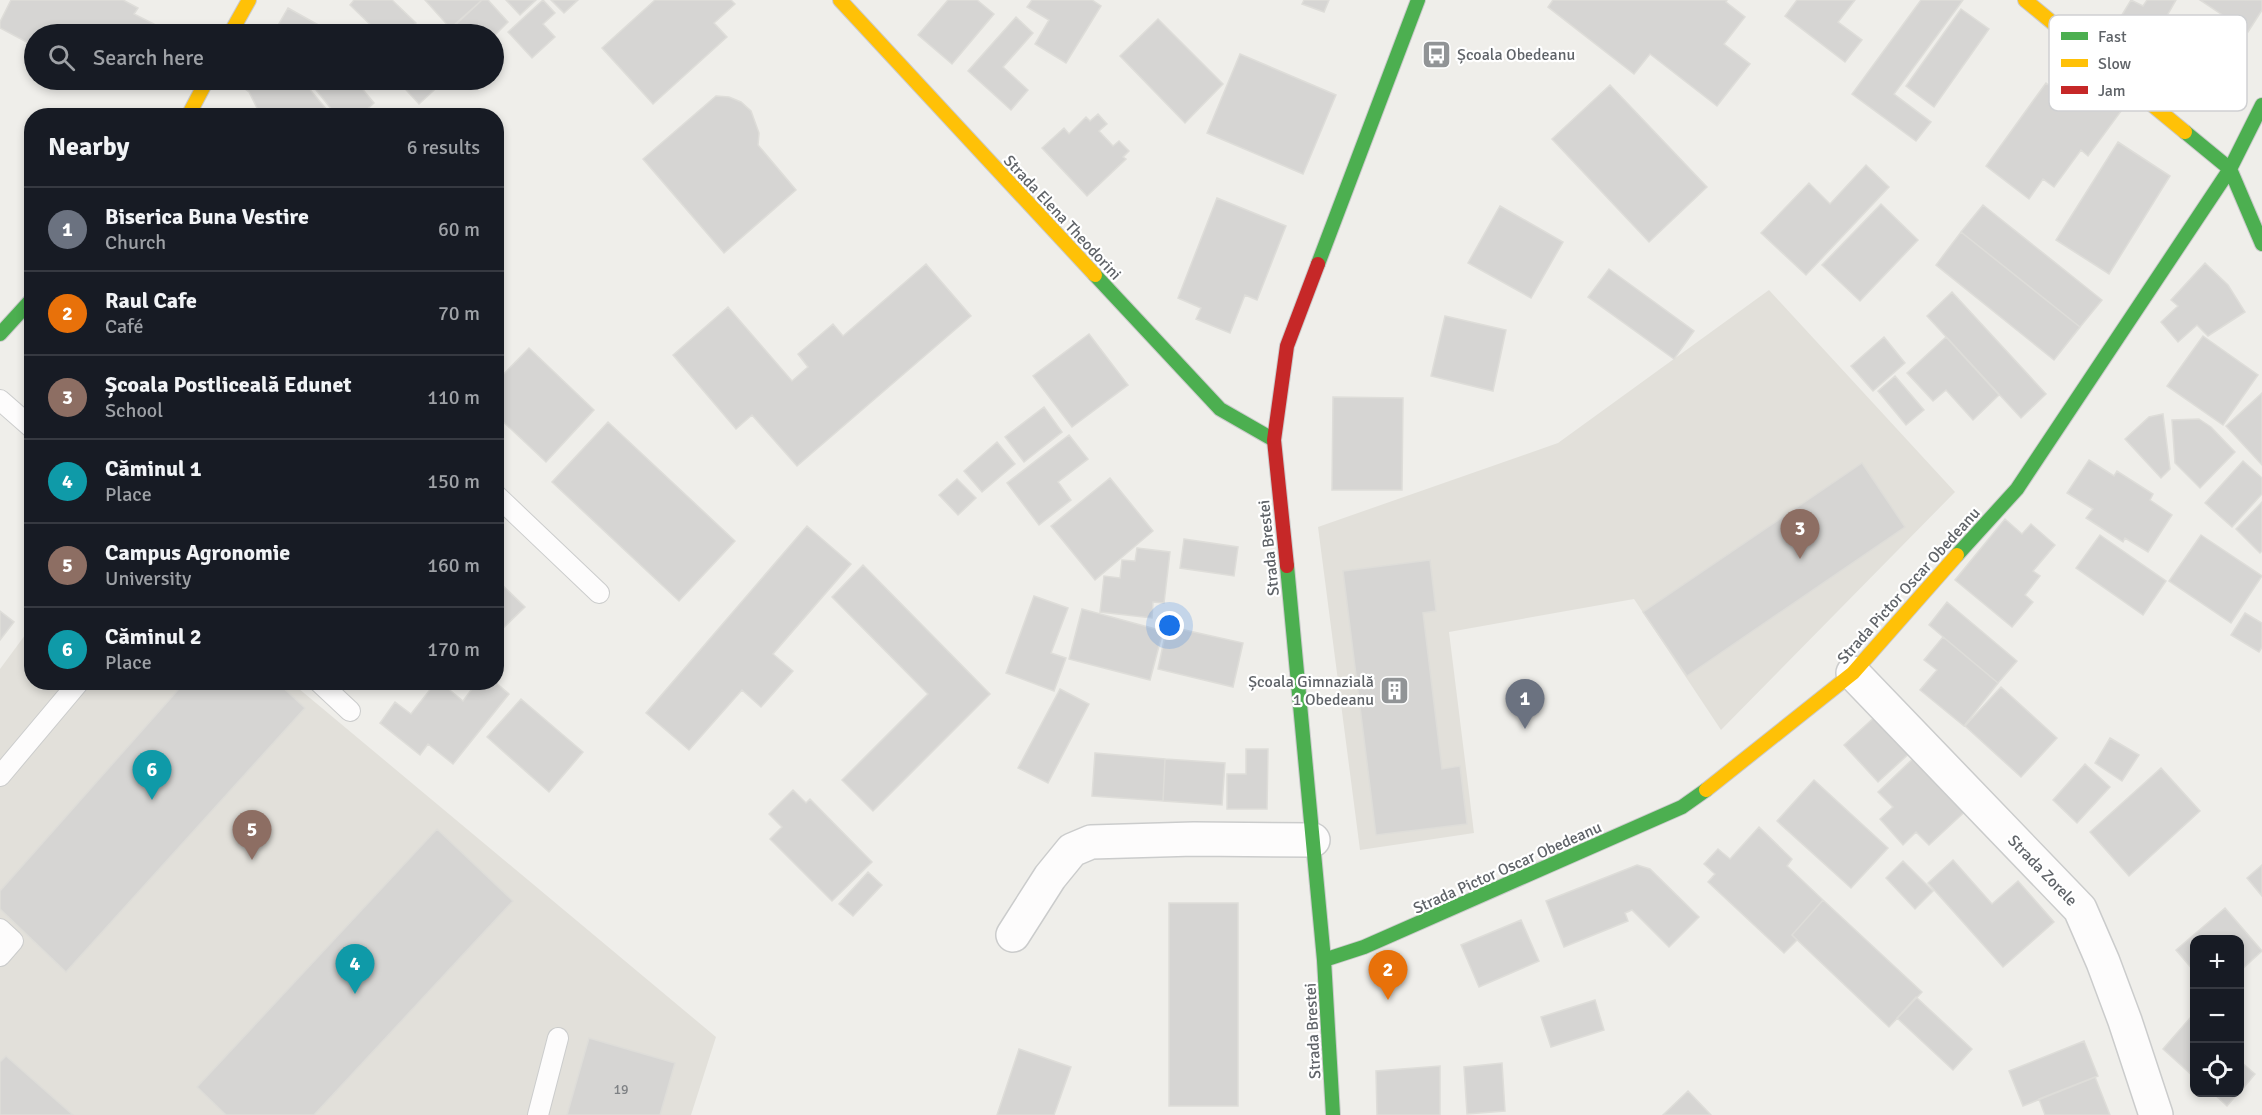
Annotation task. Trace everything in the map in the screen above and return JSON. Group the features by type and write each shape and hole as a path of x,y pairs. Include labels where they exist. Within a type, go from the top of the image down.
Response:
{"street":[{"path":"236,24 249,0"},
{"name":"Strada Elena Theodorini","path":"840,0 1201,390 1220,409 1274,440"},
{"name":"Strada Brestei","path":"1333,1115 1324,960 1301,701 1274,440 1287,346 1419,0"},
{"path":"2025,0 2049,20"},
{"path":"192,108 202,90"},
{"name":"Strada Pictor Oscar Obedeanu","path":"1324,960 1372,943 1682,807 1853,673 2017,489 2230,169 2262,105"},
{"path":"2160,111 2230,169 2262,244"},
{"path":"0,334 24,308"},
{"name":"Strada Zorele","path":"1853,673 2080,909 2125,1021 2156,1115"},
{"path":"1013,935 1050,877 1072,850 1091,842 1313,840"}],"lane":[{"path":"0,400 24,421"},
{"path":"504,503 598,593"},
{"path":"0,776 72,690"},
{"path":"328,690 350,711"},
{"path":"0,929 13,941 0,956"},
{"path":"538,1115 558,1038"}],"shaded area":[{"path":"1769,290 1955,492 1721,730 1634,599 1449,632 1474,833 1360,850 1318,527 1558,443"},
{"path":"24,636 24,690 300,690 716,1037 691,1115 0,1115 0,669"}],"building":[{"path":"11,0 123,0 138,8 134,14 154,24 24,24 24,41 0,28 0,22"},
{"path":"354,0 392,0 416,23 370,24 350,5"},
{"path":"425,0 482,0 456,24 447,24"},
{"path":"482,0 488,0 508,22 504,26 504,24 455,24"},
{"path":"506,0 536,0 520,15"},
{"path":"543,0 555,13 543,24 555,37 532,58 508,32"},
{"path":"551,0 578,0 564,13"},
{"path":"655,0 731,0 735,4 714,23 727,37 653,104 602,48"},
{"path":"948,0 977,0 994,14 952,64 918,35"},
{"path":"1032,0 1092,0 1101,6 1066,63 1035,44 1049,20 1027,7"},
{"path":"1304,0 1329,0 1324,12 1302,4"},
{"path":"1553,0 1727,0 1726,2 1745,17 1724,44 1750,64 1717,106 1650,54 1634,74 1548,7"},
{"path":"1797,0 1855,0 1838,22 1862,40 1845,62 1785,16"},
{"path":"1921,0 1963,0 1894,94 1931,122 1916,141 1852,94"},
{"path":"2131,0 2143,6 2147,0 2176,0 2167,15 2122,15"},
{"path":"2200,0 2262,0 2262,10 2248,32 2247,15 2222,15"},
{"path":"288,8 317,24 279,24"},
{"path":"1961,9 1989,29 1934,107 1906,86"},
{"path":"1016,17 1033,33 1003,67 1028,90 1011,110 968,71"},
{"path":"1158,19 1223,84 1185,123 1120,56"},
{"path":"1240,54 1336,95 1303,174 1207,133"},
{"path":"2046,83 2049,85 2049,111 2121,111 2088,156 2081,150 2054,187 2043,179 2029,199 1986,166"},
{"path":"1610,85 1707,187 1649,242 1552,139"},
{"path":"246,90 310,90 325,108 257,108"},
{"path":"316,90 363,90 374,103 369,108 331,108"},
{"path":"406,90 434,90 419,104"},
{"path":"716,96 729,97 741,102 751,111 759,133 758,145 796,190 724,253 643,159"},
{"path":"1098,114 1107,124 1099,131 1113,146 1119,141 1129,151 1123,157 1126,159 1087,196 1042,148 1064,128 1069,134 1086,117 1090,121"},
{"path":"2118,142 2170,176 2109,274 2056,240"},
{"path":"1866,165 1889,187 1806,275 1761,233 1809,183 1830,204"},
{"path":"1217,198 1286,226 1257,300 1245,295 1230,333 1196,319 1201,308 1178,298"},
{"path":"1881,204 1918,240 1860,301 1822,265"},
{"path":"1983,205 2102,300 2080,327 1961,232"},
{"path":"1500,206 1563,242 1531,298 1468,263"},
{"path":"1961,232 2080,327 2054,360 1936,265"},
{"path":"2205,263 2228,285 2245,312 2208,336 2197,325 2178,342 2161,322 2178,306 2171,300"},
{"path":"926,264 971,316 797,466 752,415 736,429 673,355 728,307 792,381 808,367 798,354 833,324 843,336"},
{"path":"1609,269 1694,331 1674,359 1588,297"},
{"path":"1952,292 2046,394 2021,418 1927,316"},
{"path":"1445,316 1506,330 1493,391 1431,376"},
{"path":"1089,334 1128,385 1072,427 1033,376"},
{"path":"2203,336 2258,375 2223,425 2167,386"},
{"path":"1884,337 1905,363 1873,391 1851,366"},
{"path":"1946,337 1999,395 1973,420 1946,390 1933,401 1907,373"},
{"path":"529,348 594,410 546,462 504,423 504,374"},
{"path":"1895,376 1924,410 1906,425 1878,391"},
{"path":"2262,393 2262,465 2226,426"},
{"path":"1333,397 1403,398 1402,490 1332,490"},
{"path":"1044,407 1062,432 1024,462 1005,437"},
{"path":"2163,414 2170,469 2161,478 2125,439 2149,417"},
{"path":"2199,419 2211,427 2235,452 2200,488 2175,463 2172,420"},
{"path":"608,422 735,541 679,601 552,482"},
{"path":"1069,435 1088,459 1058,482 1071,500 1039,525 1007,483"},
{"path":"997,442 1015,464 982,492 964,471"},
{"path":"2089,460 2114,476 2117,471 2153,494 2150,500 2172,515 2148,552 2125,538 2123,542 2086,518 2093,509 2067,493"},
{"path":"2243,461 2262,478 2262,494 2232,527 2205,503"},
{"path":"1862,463 1905,527 1687,676 1643,612"},
{"path":"1110,478 1153,531 1095,580 1051,526"},
{"path":"957,479 976,498 958,515 939,495"},
{"path":"2262,502 2262,551 2260,553 2236,529"},
{"path":"2005,519 2022,534 2031,524 2055,545 2033,571 2040,576 2025,595 2033,602 2012,627 1955,580"},
{"path":"807,526 851,564 773,654 793,671 761,707 742,690 689,750 646,713"},
{"path":"2100,535 2166,581 2143,615 2076,568"},
{"path":"2201,535 2262,576 2231,623 2169,581"},
{"path":"1184,539 1238,547 1234,576 1180,568"},
{"path":"1137,548 1170,552 1164,603 1153,602 1152,618 1100,612 1104,576 1120,578 1122,560 1135,561"},
{"name":"Școala Gimnazială 1 Obedeanu","path":"1430,560 1436,611 1423,613 1442,769 1460,766 1467,824 1376,835 1343,571"},
{"path":"863,565 990,694 873,811 842,780 928,694 832,597"},
{"path":"504,587 525,607 504,627"},
{"path":"1034,596 1068,608 1051,653 1066,658 1054,691 1006,673"},
{"path":"1947,602 2017,661 1998,683 1929,625"},
{"path":"1082,609 1163,631 1150,680 1069,659"},
{"path":"0,611 14,622 0,640"},
{"path":"2245,613 2262,623 2262,647 2259,652 2231,635"},
{"path":"1167,626 1243,643 1233,687 1158,669"},
{"path":"1943,637 1998,683 1964,726 1920,690 1937,670 1924,660"},
{"path":"2001,687 2057,738 2021,777 1965,726"},
{"path":"1060,689 1089,704 1048,783 1018,768"},
{"path":"178,690 286,690 305,708 66,972 0,909 0,891"},
{"path":"430,690 450,690 463,701 471,690 504,690 509,694 453,764 428,744 420,755 380,723 395,702 411,714"},
{"path":"521,699 583,752 549,792 487,737"},
{"path":"1878,714 1912,751 1878,782 1844,745"},
{"path":"2110,738 2139,755 2122,781 2095,763"},
{"path":"1246,749 1268,749 1267,809 1227,809 1227,774 1246,774"},
{"path":"1920,752 1971,806 1929,845 1916,832 1903,845 1880,819 1893,807 1878,792"},
{"path":"1095,753 1165,759 1163,801 1092,796"},
{"path":"1165,759 1225,763 1222,805 1163,801"},
{"path":"2085,764 2110,787 2077,823 2053,800"},
{"path":"2161,768 2200,811 2129,876 2090,832"},
{"path":"1814,780 1888,848 1851,888 1777,821"},
{"path":"793,790 806,803 810,799 872,862 832,901 770,839 782,827 769,814"},
{"path":"1759,827 1792,859 1787,866 1823,900 1792,935 1797,940 1784,953 1708,882 1715,874 1704,864 1718,849 1730,859"},
{"path":"437,829 513,901 314,1115 226,1115 197,1087"},
{"path":"1953,860 1992,904 2018,881 2054,922 2003,967 1928,883"},
{"path":"1903,861 1933,891 1915,909 1886,878"},
{"path":"1637,865 1650,869 1699,917 1669,947 1632,910 1625,913 1628,921 1564,947 1546,901"},
{"path":"2262,865 2262,896 2247,878"},
{"path":"868,872 882,885 853,916 839,904"},
{"path":"1823,900 1922,992 1889,1027 1792,935"},
{"path":"1169,903 1238,903 1238,1106 1169,1106"},
{"path":"2225,908 2262,951 2244,967 2244,935 2194,935"},
{"path":"1521,920 1539,961 1479,987 1461,945"},
{"path":"2190,938 2190,966 2176,950"},
{"path":"1916,997 1972,1049 1953,1070 1897,1018"},
{"path":"1595,1000 1604,1030 1551,1047 1541,1017"},
{"path":"2190,1018 2190,1073 2163,1049"},
{"path":"589,1038 675,1063 660,1115 567,1115"},
{"path":"2084,1041 2098,1076 2023,1106 2009,1071"},
{"path":"1019,1049 1071,1067 1054,1115 997,1115"},
{"path":"6,1056 73,1115 0,1115 0,1062"},
{"path":"1502,1063 1505,1111 1467,1114 1464,1067"},
{"path":"2244,1064 2255,1074 2244,1087"},
{"path":"1440,1066 1440,1115 1377,1115 1376,1071"},
{"path":"2095,1077 2110,1115 2045,1115 2039,1099"},
{"path":"1688,1091 1711,1115 1663,1115"},
{"path":"2217,1097 2235,1097 2227,1106"}],"traffic: fast":[{"path":"1318,264 1418,0"},
{"path":"1957,555 2017,489 2230,169 2262,105"},
{"path":"2185,132 2230,169 2262,244"},
{"path":"1095,275 1220,409 1274,440"},
{"path":"0,334 24,308"},
{"path":"1287,566 1324,960 1333,1115"},
{"path":"1324,960 1364,947 1682,807 1706,790"}],"traffic: slow":[{"path":"236,24 249,0"},
{"path":"840,0 1095,275"},
{"path":"2025,0 2049,20"},
{"path":"192,108 202,90"},
{"path":"2160,111 2185,132"},
{"path":"1706,790 1853,673 1957,555"}],"traffic: jam":[{"path":"1287,566 1274,440 1287,346 1318,264"}],"place":[{"name":"Școala Obedeanu","path":"1436,54"},
{"name":"Școala Postliceală Edunet","path":"1800,559"},
{"name":"Școala Gimnazială 1 Obedeanu","path":"1395,690"},
{"name":"Biserica Buna Vestire","path":"1525,729"},
{"name":"Căminul 2","path":"152,800"},
{"name":"Campus Agronomie","path":"252,860"},
{"name":"Căminul 1","path":"355,994"},
{"name":"Raul Cafe","path":"1388,1000"}]}
